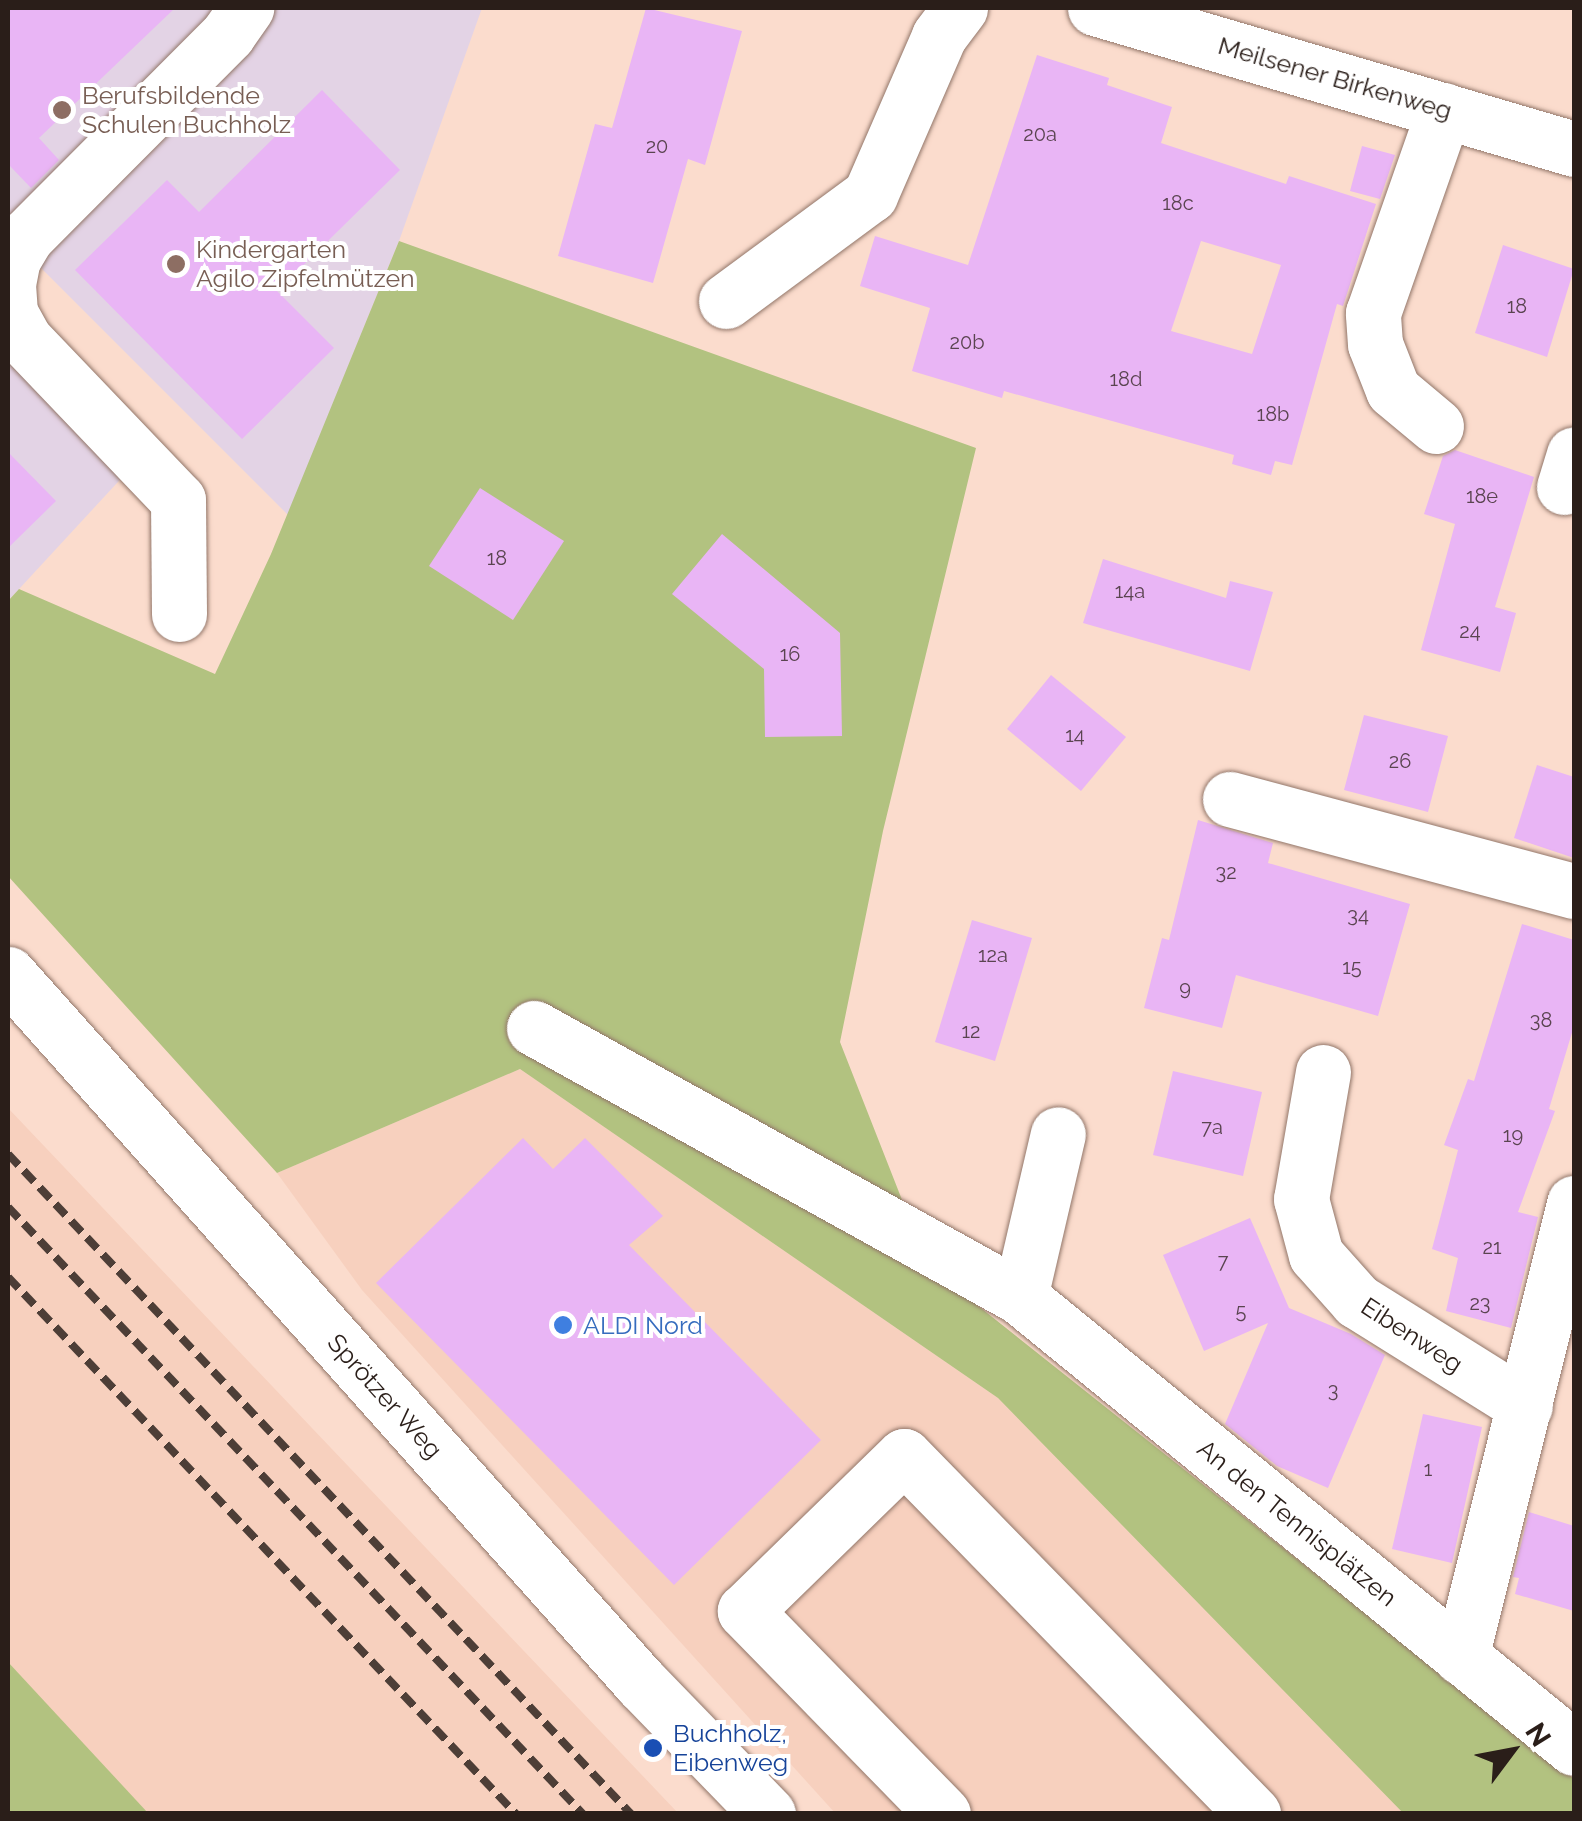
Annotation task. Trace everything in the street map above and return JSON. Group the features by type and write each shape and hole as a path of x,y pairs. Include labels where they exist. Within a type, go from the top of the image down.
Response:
{"street":[{"path":"179,614 178,500 25,340 10,313 8,284 13,259 27,236 228,34 246,8"},
{"path":"726,301 870,195 939,36 960,8"},
{"name":"Meilsener Birkenweg","path":"1095,8 1574,149"},
{"path":"1436,426 1393,390 1375,344 1373,313 1444,110"},
{"path":"1230,799 1574,891"},
{"name":"Sprötzer Weg","path":"8,974 642,1684 768,1814"},
{"name":"An den Tennisplätzen","path":"534,1028 1020,1296 1574,1748"},
{"name":"Eibenweg","path":"1323,1072 1301,1198 1316,1256 1357,1301 1525,1406"},
{"path":"1020,1296 1058,1134"},
{"path":"1461,1657 1574,1203"},
{"path":"943,1814 745,1611 904,1456 1253,1814"}],"shaded area":[{"name":"Berufsbildende Schulen Buchholz","path":"8,8 222,8 8,220"},
{"path":"258,8 482,8 399,241 288,515 33,260"},
{"path":"8,342 129,470 8,601"},
{"path":"520,1069 998,1398 1403,1813 835,1813 362,1290 277,1173"},
{"path":"8,1108 214,1325 678,1813 8,1813"}],"green space":[{"path":"399,241 976,448 883,831 840,1042 928,1266 1574,1779 1574,1813 1403,1813 998,1398 520,1069 277,1173 8,876 8,601 19,589 215,674 271,554"},
{"path":"8,1662 148,1813 8,1813"}],"building":[{"name":"Berufsbildende Schulen Buchholz","path":"8,8 175,8 39,138 59,160 31,188 8,168"},
{"path":"646,8 742,31 705,165 688,159 653,283 558,256 595,124 612,128"},
{"path":"1037,55 1109,78 1107,85 1172,107 1161,143 1286,184 1289,176 1376,204 1343,306 1337,304 1292,465 1275,461 1271,475 1232,464 1234,455 1004,391 1002,398 912,371 930,308 860,286 875,236 968,265","holes":["1201,241 1281,265 1252,354 1171,331"]},
{"name":"Kindergarten Agilo Zipfelmützen","path":"322,90 400,170 277,291 334,348 242,439 75,270 167,180 199,212"},
{"path":"1362,146 1395,155 1380,199 1350,191"},
{"path":"1503,245 1574,269 1547,357 1475,333"},
{"path":"1455,450 1534,477 1495,607 1516,613 1500,672 1421,650 1455,524 1424,514 1443,456"},
{"path":"8,452 56,501 8,548"},
{"path":"480,488 564,541 513,620 429,566"},
{"path":"722,534 840,633 842,736 765,737 764,669 672,594"},
{"path":"1103,559 1226,598 1230,581 1273,592 1250,671 1083,623"},
{"path":"1051,675 1126,737 1081,791 1007,729"},
{"path":"1364,715 1448,736 1428,812 1344,790"},
{"path":"1537,765 1574,777 1574,858 1514,838"},
{"path":"1198,820 1273,843 1268,863 1410,904 1378,1016 1236,975 1222,1028 1144,1008 1162,938 1169,940"},
{"path":"972,920 1032,938 995,1061 935,1042"},
{"path":"1522,924 1574,940 1574,1026 1549,1109 1555,1111 1518,1212 1538,1217 1511,1328 1446,1311 1458,1258 1432,1249 1458,1150 1444,1145 1468,1079 1474,1081"},
{"path":"1173,1071 1262,1092 1243,1176 1153,1155"},
{"name":"ALDI Nord","path":"523,1138 553,1169 585,1138 663,1216 629,1245 821,1440 674,1585 376,1283"},
{"path":"1250,1218 1289,1308 1351,1334 1385,1355 1328,1488 1277,1466 1225,1424 1268,1323 1204,1351 1163,1255"},
{"path":"1423,1414 1482,1427 1452,1563 1392,1549"},
{"path":"1529,1512 1574,1526 1574,1611 1515,1594 1519,1578 1513,1577"}],"railway":[{"path":"8,1154 631,1814"},
{"path":"8,1207 583,1814"},
{"path":"8,1277 516,1814"}],"place":[{"name":"Berufsbildende Schulen Buchholz","path":"62,110"},
{"name":"Kindergarten Agilo Zipfelmützen","path":"176,264"},
{"name":"ALDI Nord","path":"563,1325"},
{"name":"Buchholz, Eibenweg","path":"653,1748"}]}
